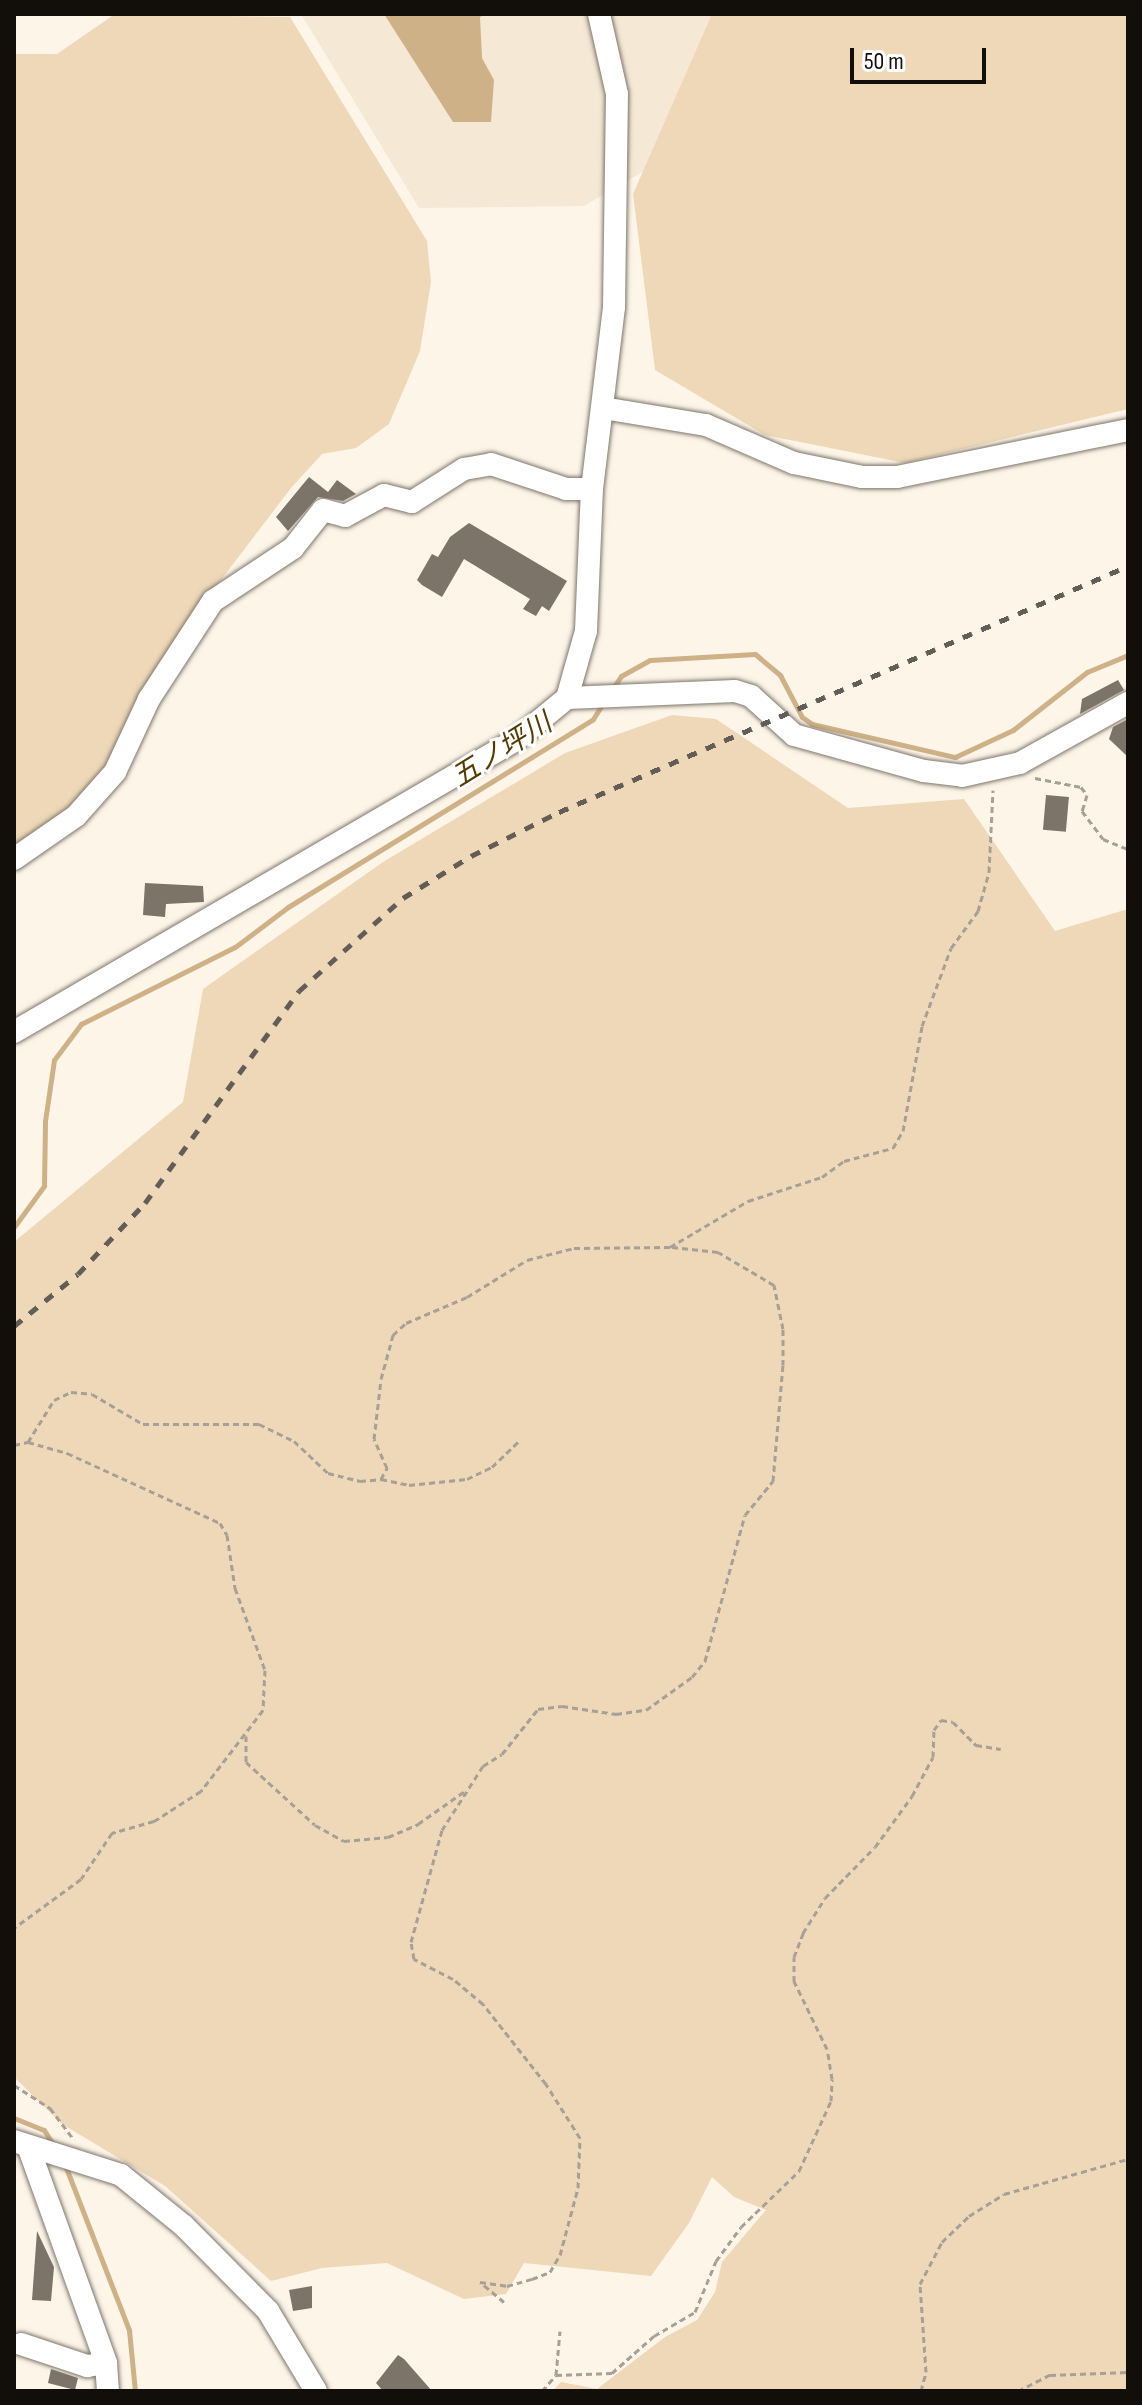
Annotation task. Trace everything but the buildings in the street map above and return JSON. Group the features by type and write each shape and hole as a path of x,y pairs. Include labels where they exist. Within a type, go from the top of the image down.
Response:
{"street":[{"path":"575,699 586,631 592,489 614,307 617,94 599,14"},
{"path":"603,408 706,425 794,463 862,477 897,477 1128,430"},
{"path":"14,859 76,816 115,772 149,699 213,601 293,548 323,510 345,516 384,495 412,502 478,465 491,464 566,489 592,489"},
{"path":"14,1032 516,740 575,699 735,691 751,696 794,735 924,771 962,776 1020,763 1128,703"},
{"path":"21,2143 81,2159 121,2175 184,2226 268,2311 316,2391"},
{"path":"21,2143 106,2363 108,2391"},
{"path":"21,2344 87,2366 106,2363"}],"path":[{"path":"670,1247 748,1201 822,1177 844,1161 893,1148 903,1131 922,1026 951,948 978,911 985,885 993,770"},
{"path":"1023,777 1081,787 1087,795 1082,811 1103,839 1128,849"},
{"path":"381,1479 387,1468 374,1439 381,1379 393,1335 406,1323 467,1297 527,1260 574,1248 670,1247 718,1252 774,1285 783,1329 783,1365 773,1481 745,1515 705,1661 692,1677 646,1710 616,1714 562,1706 538,1709 502,1754 483,1766 442,1830 411,1942 414,1959 453,1979 483,2004 546,2084 580,2138 578,2188 560,2255 550,2272 532,2279 507,2286 480,2282 504,2302"},
{"path":"28,1442 54,1400 71,1392 92,1394 143,1424 259,1424 294,1441 328,1473 360,1481 381,1479 409,1485 467,1479 492,1467 521,1439"},
{"path":"14,1445 28,1442 194,1509 220,1523 227,1535 235,1588 265,1670 263,1710 201,1791 154,1821 112,1833 81,1879 14,1928"},
{"path":"556,2375 612,2373 654,2336 695,2312 716,2261 741,2227 799,2171 831,2101 832,2079 827,2049 794,1981 794,1957 803,1933 825,1898 875,1847 912,1796 933,1757 934,1730 941,1720 953,1722 976,1745 1001,1749"},
{"path":"246,1736 246,1762 315,1825 344,1841 388,1837 418,1824 469,1788"},
{"path":"14,2085 62,2119 81,2159"},
{"path":"921,2391 926,2372 920,2284 942,2242 969,2216 1004,2194 1128,2159"},
{"path":"542,2391 556,2375 560,2331"},
{"path":"1018,2391 1050,2375 1128,2372"}],"shaded area":[{"path":"115,14 290,17 427,241 431,282 420,351 389,424 356,448 322,454 291,488 182,631 107,769 69,810 14,851 14,54 57,54"},
{"path":"301,14 818,14 766,100 584,206 419,208"},
{"path":"384,14 485,14 480,17 482,58 494,80 491,122 453,122"},
{"path":"712,14 1128,14 1128,409 905,463 765,435 655,370 633,194"},
{"path":"672,715 716,719 848,808 964,799 1055,931 1128,909 1128,2391 553,2391 561,2382 597,2389 665,2337 697,2320 715,2292 722,2262 766,2210 734,2197 712,2177 689,2223 651,2276 524,2263 506,2294 464,2299 387,2263 322,2268 271,2281 165,2186 62,2124 14,2077 14,1242 183,1102 203,989 383,862 565,753"}],"waterway":[{"name":"五ノ坪川","path":"613,688 621,676 650,660 755,654 780,675 802,717 812,724 955,757 1013,730 1087,672 1128,655"},
{"name":"五ノ坪川","path":"14,1227 44,1186 45,1121 54,1060 81,1024 235,947 288,907 593,719 603,703"},
{"path":"14,2118 44,2130 54,2146"},
{"path":"65,2165 129,2330 135,2391"}],"railway":[{"path":"14,1326 78,1274 145,1203 299,991 403,898 471,856 559,812 1128,566"}]}
